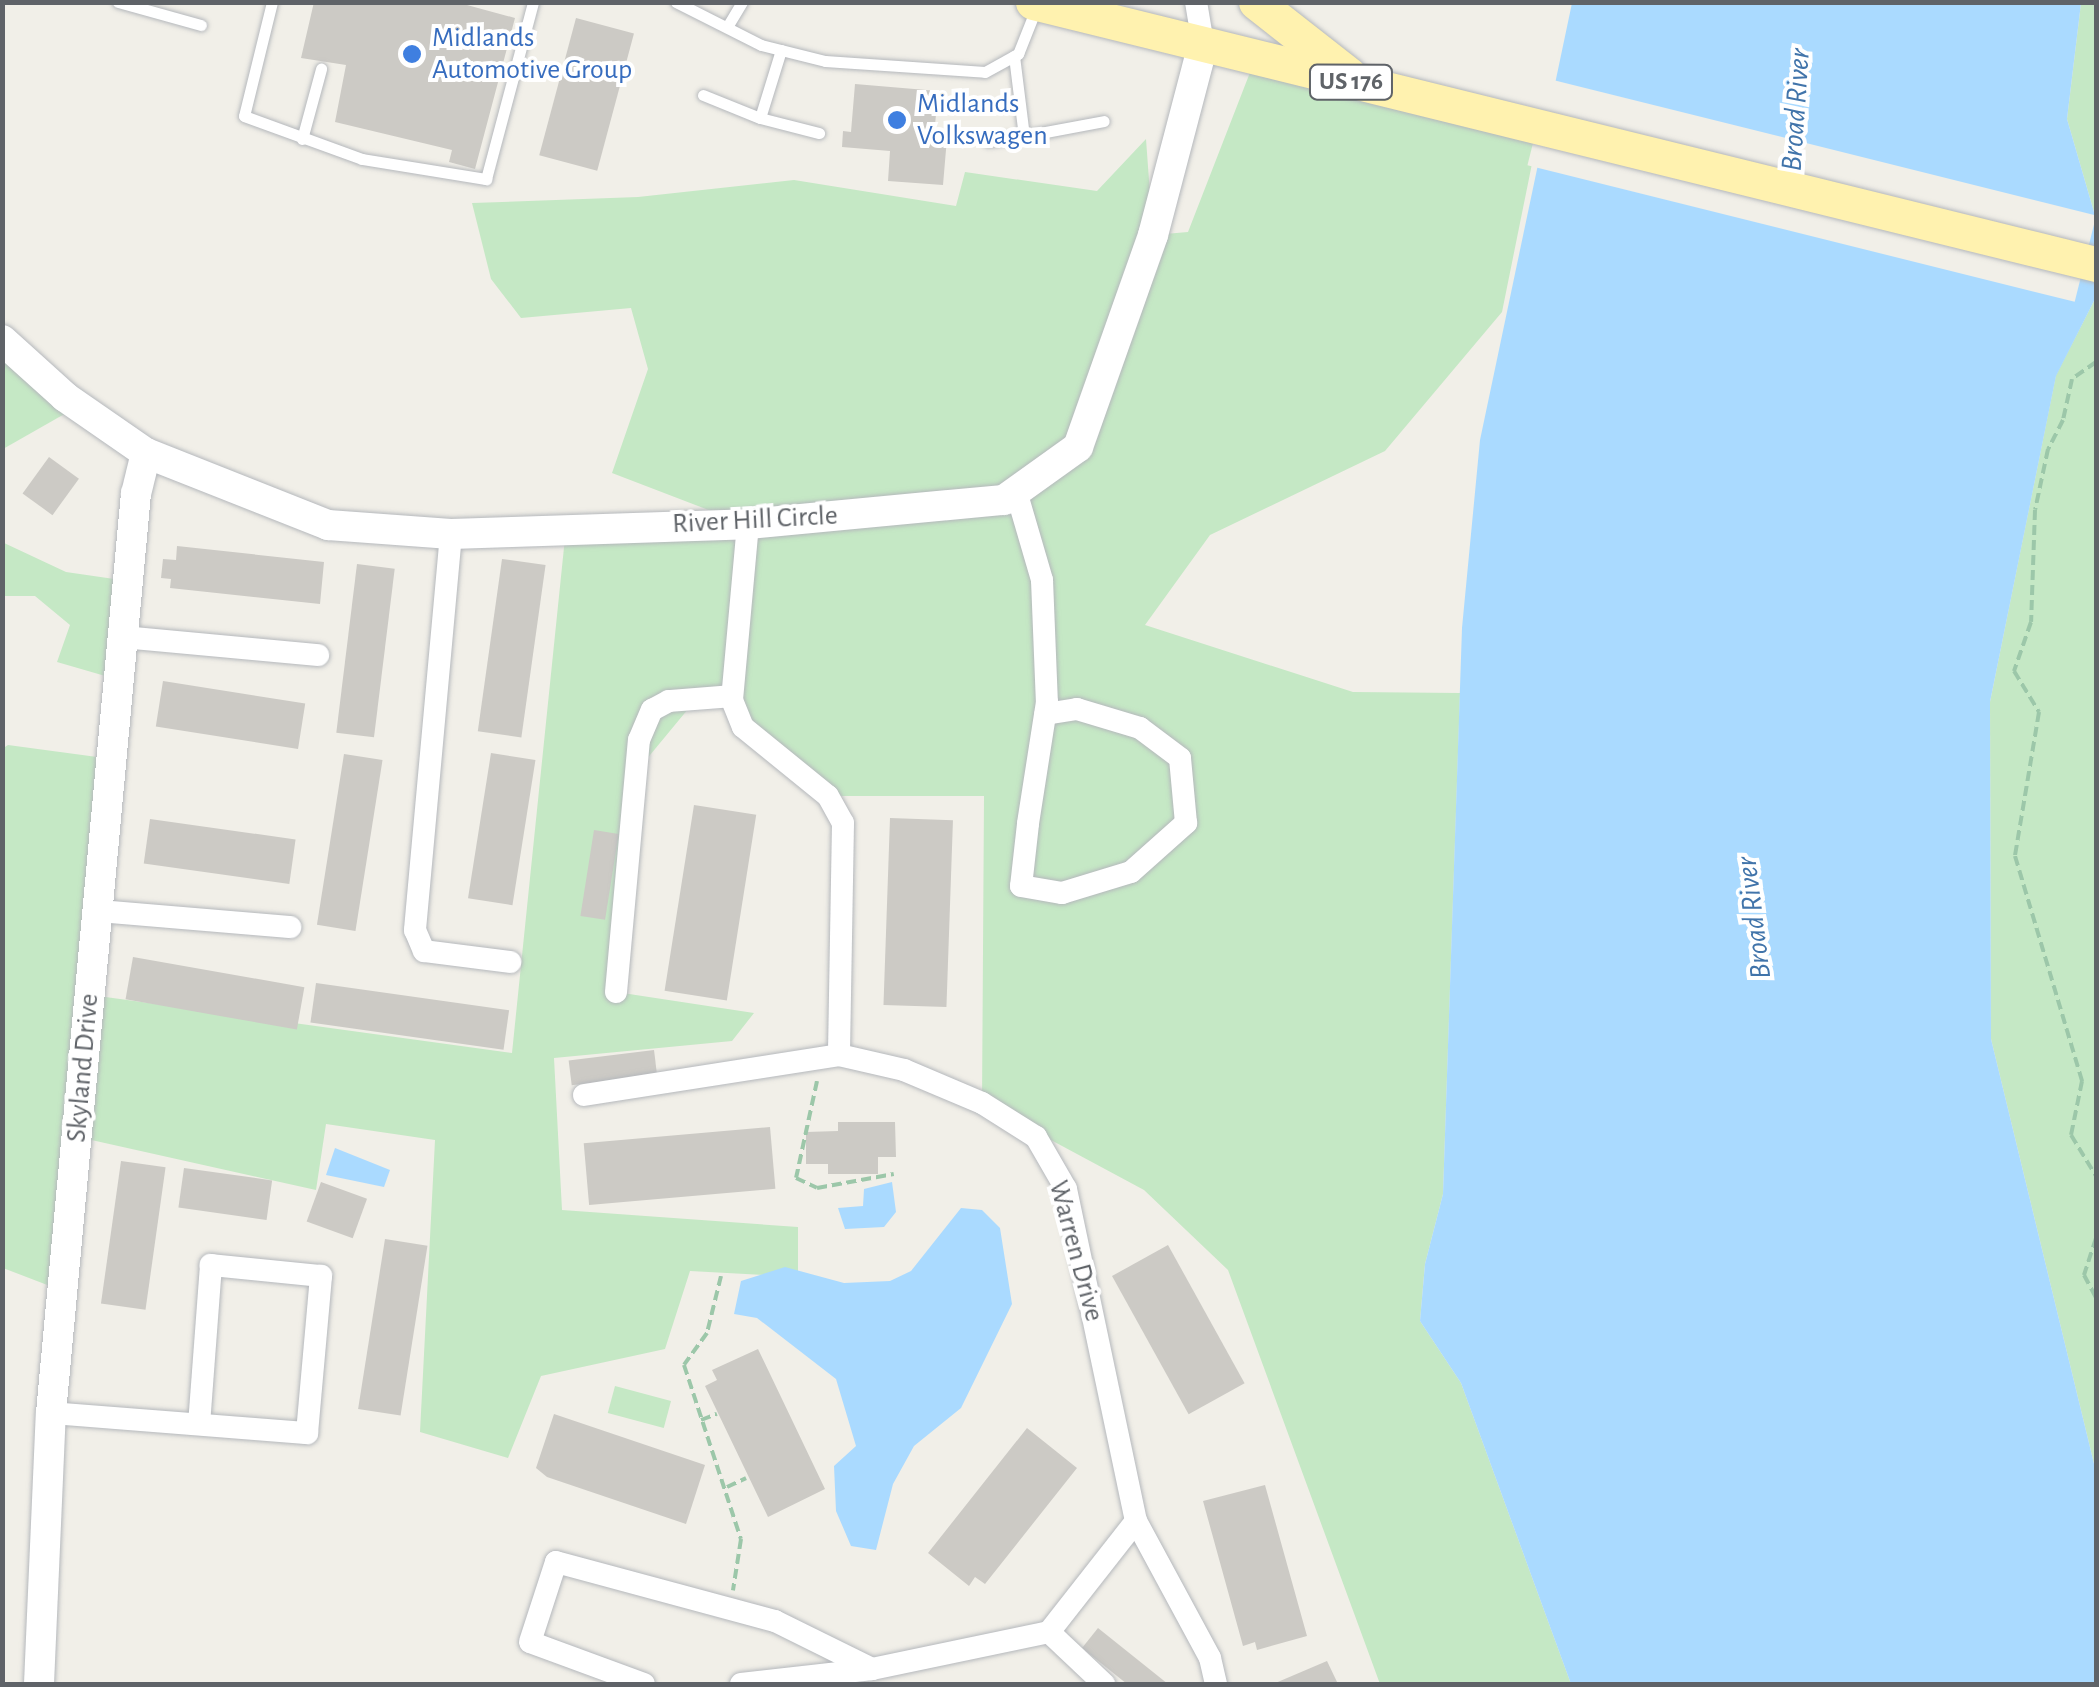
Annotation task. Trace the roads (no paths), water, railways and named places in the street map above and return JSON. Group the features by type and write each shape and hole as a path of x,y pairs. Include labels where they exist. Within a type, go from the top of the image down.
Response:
{"main road":[{"path":"1256,2 1362,85"},
{"name":"US 176","path":"1035,3 2096,264"}],"street":[{"name":"River Hill Circle","path":"2,340 64,397 146,452 328,525 451,534 748,524 1004,500 1078,447 1153,235 1203,44 1196,2"},
{"name":"Skyland Drive","path":"40,1684 52,1413 123,637 146,452"},
{"path":"1016,491 1042,580 1045,714 1021,886 1062,893 1131,872 1186,824 1180,758 1140,728 1077,709 1045,714"},
{"path":"748,524 732,696 743,727 828,796 842,823 832,1056"},
{"path":"451,534 415,930 424,951 510,962"},
{"path":"123,637 318,656"},
{"path":"616,992 639,740 652,710 669,701 732,696"},
{"path":"98,911 290,927"},
{"name":"Warren Drive","path":"584,1095 832,1056 904,1070 982,1103 1036,1136 1066,1189 1136,1521 1210,1658 1216,1684"},
{"path":"52,1413 306,1433 320,1276 211,1265 199,1422"},
{"path":"742,1684 872,1669 1049,1632 1136,1521"},
{"path":"644,1684 530,1642 556,1562 776,1621 872,1669"},
{"path":"1049,1632 1104,1684"}],"lane":[{"path":"118,2 202,25"},
{"path":"272,2 244,116 362,158 486,179 534,2"},
{"path":"676,2 782,50 825,61 985,72 1014,56"},
{"path":"727,26 742,2"},
{"path":"1024,136 1014,56 1035,3"},
{"path":"760,118 782,50"},
{"path":"302,139 321,69"},
{"path":"703,95 760,118 819,132"},
{"path":"988,140 1104,121"}],"water":[{"name":"Broad River","path":"1572,3 2081,3 2067,119 2096,219 2096,297 2056,376 1990,702 1991,1039 2096,1472 2096,1684 1571,1684 1461,1383 1420,1321 1425,1264 1443,1194 1462,628 1480,440"},
{"path":"335,1148 390,1170 384,1187 326,1175"},
{"path":"892,1182 896,1212 884,1227 845,1229 838,1208 863,1206 864,1189"},
{"path":"961,1208 982,1210 1000,1228 1012,1304 961,1408 914,1446 893,1484 876,1550 851,1546 836,1511 834,1466 856,1446 836,1379 757,1318 734,1314 741,1281 785,1267 844,1283 890,1281 911,1271"}],"place":[{"name":"Midlands Automotive Group","path":"412,54"},
{"name":"Midlands Volkswagen","path":"897,120"}]}
